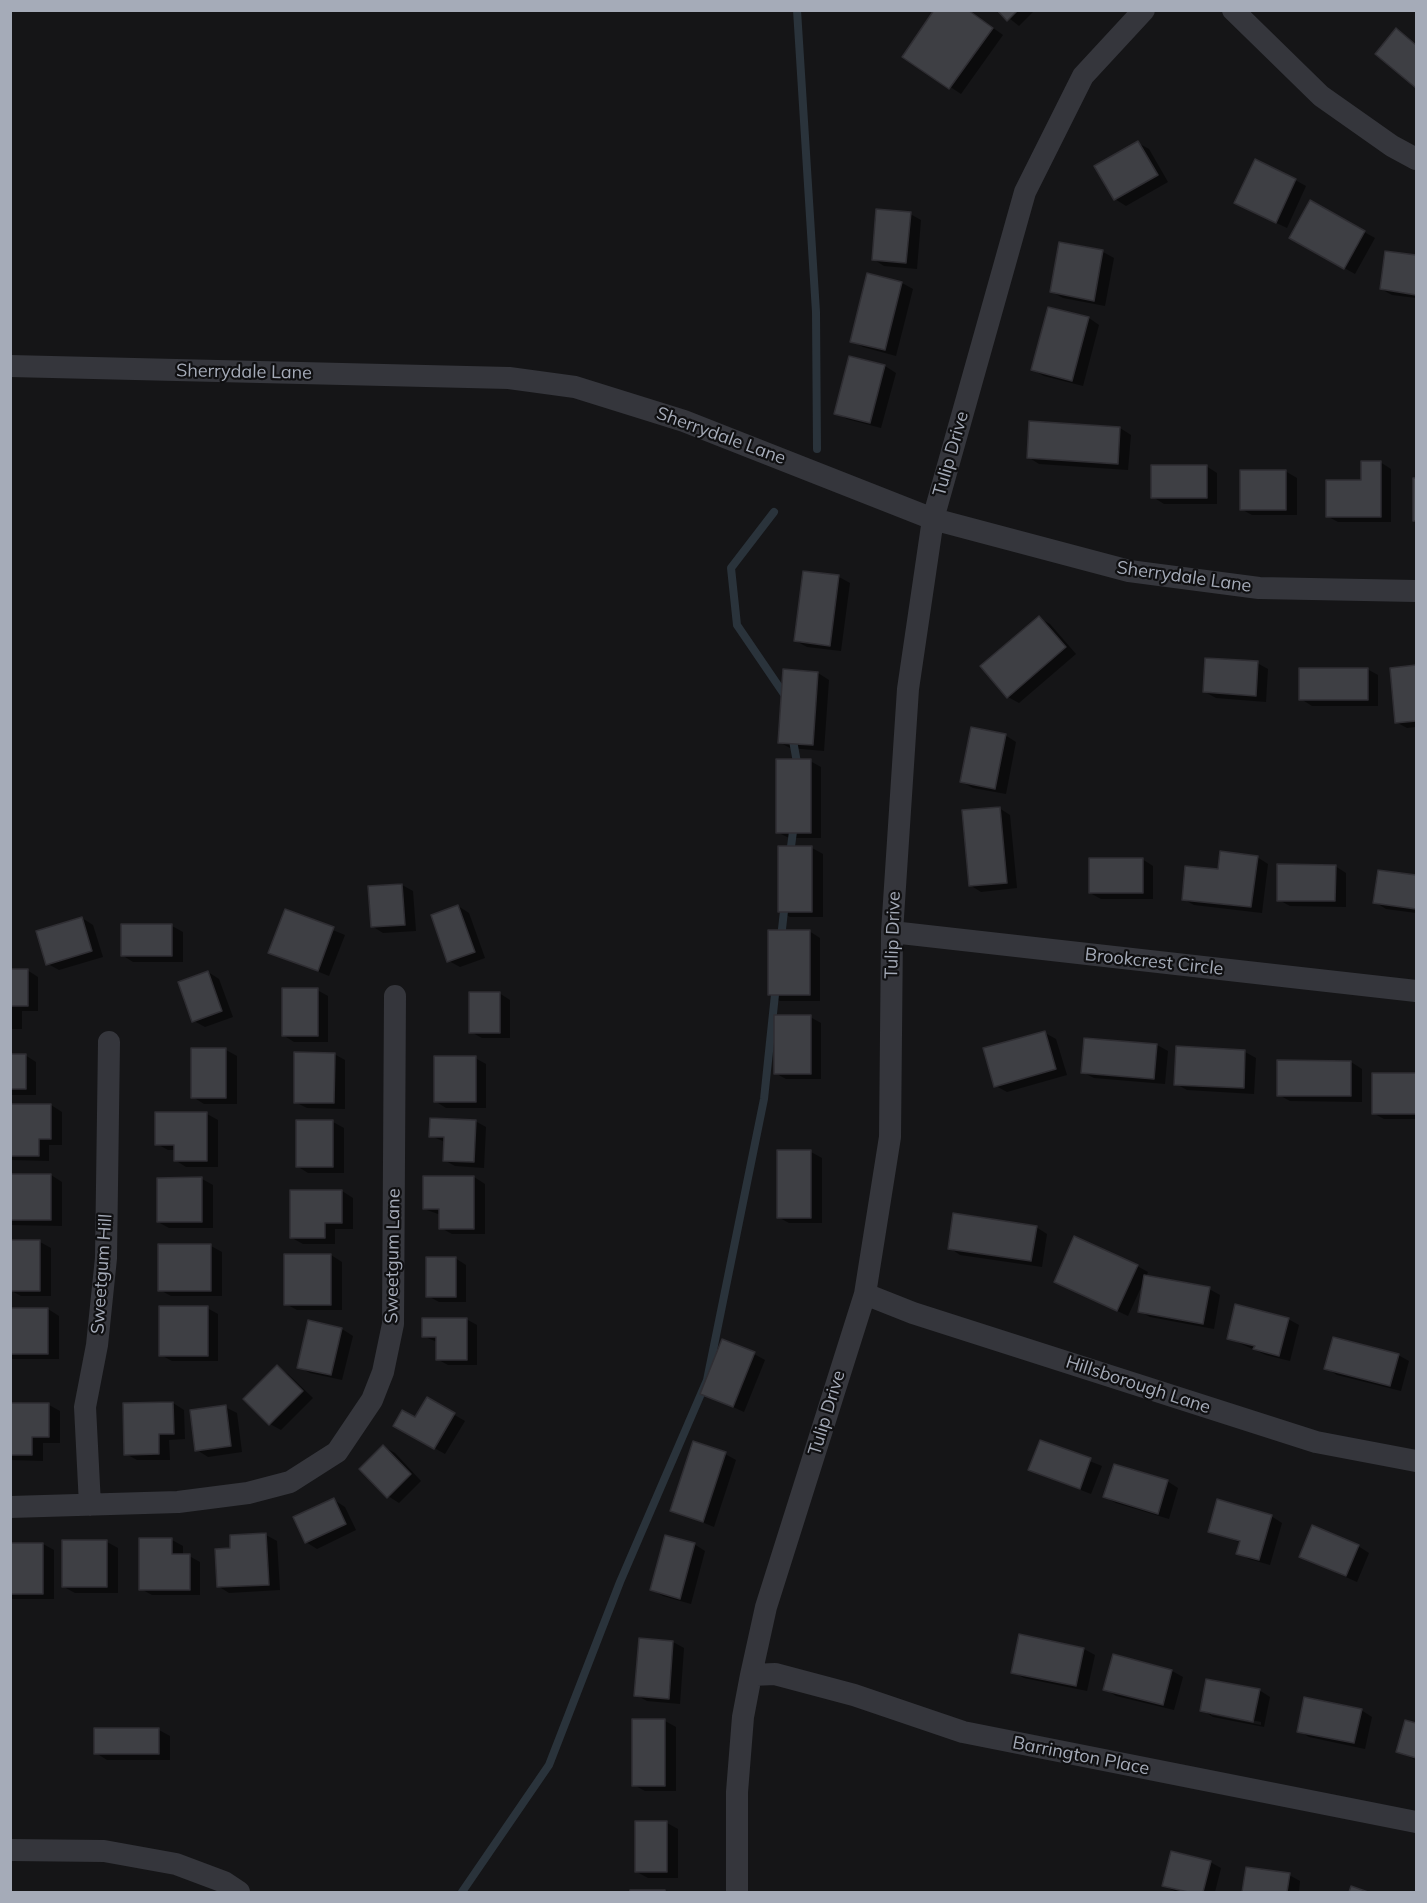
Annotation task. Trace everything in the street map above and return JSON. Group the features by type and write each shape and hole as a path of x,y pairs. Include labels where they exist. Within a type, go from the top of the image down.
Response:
{"street":[{"name":"Tulip Drive","path":"737,1893 737,1792 742,1716 766,1607 865,1294 890,1137 892,932 908,689 933,519 1025,192 1083,76 1144,10"},
{"path":"1233,10 1321,96 1392,146 1416,159"},
{"name":"Sherrydale Lane","path":"10,366 509,378 575,387 684,421 933,519 1129,571 1259,588 1416,591"},
{"name":"Brookcrest Circle","path":"892,932 1416,992"},
{"name":"Sweetgum Lane","path":"10,1507 178,1502 248,1493 290,1482 337,1452 372,1400 383,1372 393,1324 395,996"},
{"name":"Sweetgum Hill","path":"90,1505 85,1407 97,1345 106,1258 109,1042"},
{"name":"Hillsborough Lane","path":"865,1294 913,1313 1316,1442 1416,1461"},
{"name":"Barrington Place","path":"751,1675 775,1674 854,1695 963,1732 1416,1822"},
{"path":"10,1850 104,1851 176,1863 224,1882 239,1893"}],"building":[{"path":"934,10 968,10 993,28 949,89 902,57"},
{"path":"997,10 1018,10 1007,21"},
{"path":"1396,28 1416,45 1416,88 1375,54"},
{"path":"1138,141 1158,175 1114,200 1094,166"},
{"path":"1255,159 1296,179 1276,223 1234,203"},
{"path":"1310,200 1365,231 1344,269 1289,238"},
{"path":"876,209 911,212 906,263 872,260"},
{"path":"1059,242 1103,250 1094,301 1050,292"},
{"path":"1385,251 1416,255 1416,295 1380,289"},
{"path":"867,273 902,282 885,350 850,342"},
{"path":"1048,307 1089,317 1072,381 1031,370"},
{"path":"849,356 885,365 870,423 834,414"},
{"path":"1029,421 1120,427 1118,464 1027,458"},
{"path":"1361,461 1381,461 1381,517 1326,517 1326,480 1361,480"},
{"path":"1151,465 1207,465 1207,498 1151,498"},
{"path":"1240,470 1286,470 1286,510 1240,510"},
{"path":"1413,478 1416,478 1416,521 1413,521"},
{"path":"803,571 839,575 830,646 794,641"},
{"path":"1039,616 1066,647 1007,698 980,666"},
{"path":"1205,658 1258,661 1256,696 1203,692"},
{"path":"1416,665 1416,721 1395,723 1390,668"},
{"path":"1299,668 1368,668 1368,700 1299,700"},
{"path":"783,669 818,672 813,745 778,743"},
{"path":"971,727 1006,734 995,789 960,782"},
{"path":"776,759 811,759 811,833 776,833"},
{"path":"1000,807 1007,883 969,886 962,810"},
{"path":"778,846 812,846 812,912 778,912"},
{"path":"1220,851 1258,856 1251,907 1182,900 1185,866 1218,869"},
{"path":"1089,858 1143,858 1143,893 1089,893"},
{"path":"1277,864 1336,865 1335,901 1277,901"},
{"path":"1378,870 1416,875 1416,909 1373,903"},
{"path":"402,884 405,925 371,927 368,886"},
{"path":"458,905 475,952 447,962 431,915"},
{"path":"285,909 334,927 318,971 268,953"},
{"path":"82,917 92,951 46,965 36,931"},
{"path":"121,924 172,924 172,956 121,956"},
{"path":"768,930 810,930 810,995 768,995"},
{"path":"10,969 28,969 28,1006 11,1006 11,1024"},
{"path":"208,971 222,1011 192,1022 178,982"},
{"path":"282,988 318,988 318,1036 282,1036"},
{"path":"469,992 500,992 500,1033 469,1033"},
{"path":"774,1015 811,1015 811,1074 774,1074"},
{"path":"1045,1031 1056,1069 994,1087 983,1048"},
{"path":"1084,1038 1157,1044 1154,1079 1081,1073"},
{"path":"1176,1046 1245,1050 1244,1088 1174,1085"},
{"path":"191,1048 226,1048 226,1098 191,1098"},
{"path":"294,1052 335,1053 334,1103 294,1103"},
{"path":"10,1054 26,1054 26,1089 10,1089"},
{"path":"434,1056 476,1056 476,1102 434,1102"},
{"path":"1277,1060 1351,1061 1351,1096 1277,1096"},
{"path":"1372,1073 1416,1073 1416,1114 1372,1114"},
{"path":"10,1104 51,1104 51,1139 39,1139 39,1156 10,1156"},
{"path":"155,1112 207,1112 207,1161 174,1161 174,1145 155,1145"},
{"path":"430,1118 476,1120 474,1162 443,1161 444,1137 429,1137"},
{"path":"296,1120 333,1120 333,1167 296,1167"},
{"path":"777,1150 811,1150 811,1218 777,1218"},
{"path":"10,1174 51,1174 51,1220 10,1220"},
{"path":"423,1176 474,1176 474,1229 439,1229 439,1209 423,1209"},
{"path":"202,1177 202,1222 157,1222 157,1178"},
{"path":"290,1190 342,1190 342,1223 325,1223 325,1238 290,1238"},
{"path":"953,1213 1037,1226 1031,1261 948,1249"},
{"path":"1074,1236 1138,1265 1117,1311 1054,1282"},
{"path":"10,1240 40,1240 40,1291 10,1291"},
{"path":"158,1244 211,1244 211,1291 158,1291"},
{"path":"284,1254 331,1254 331,1305 284,1305"},
{"path":"426,1257 456,1257 456,1297 426,1297"},
{"path":"1144,1275 1210,1287 1203,1324 1138,1312"},
{"path":"1235,1304 1289,1318 1279,1356 1253,1349 1255,1346 1227,1339"},
{"path":"159,1306 208,1306 208,1356 159,1356"},
{"path":"10,1308 48,1308 48,1354 10,1354"},
{"path":"422,1318 467,1318 467,1360 436,1360 436,1337 422,1337"},
{"path":"308,1320 342,1328 331,1375 297,1368"},
{"path":"1333,1337 1399,1354 1390,1386 1324,1369"},
{"path":"722,1339 755,1352 733,1407 700,1394"},
{"path":"277,1365 303,1391 269,1425 243,1399"},
{"path":"427,1397 455,1413 434,1449 393,1426 402,1410 415,1417"},
{"path":"173,1402 174,1434 159,1434 159,1454 124,1455 123,1403"},
{"path":"10,1403 49,1403 49,1437 32,1437 32,1455 10,1455"},
{"path":"226,1405 231,1446 195,1451 190,1410"},
{"path":"1040,1440 1091,1458 1080,1489 1028,1470"},
{"path":"693,1441 726,1452 703,1522 670,1511"},
{"path":"383,1445 411,1474 387,1498 359,1469"},
{"path":"1114,1464 1168,1480 1158,1514 1103,1497"},
{"path":"334,1498 346,1524 305,1543 293,1517"},
{"path":"1217,1499 1272,1515 1259,1560 1236,1554 1240,1541 1208,1532"},
{"path":"1312,1525 1359,1545 1346,1576 1299,1557"},
{"path":"266,1533 269,1585 217,1587 215,1549 230,1548 230,1535"},
{"path":"665,1535 695,1543 680,1599 650,1590"},
{"path":"139,1538 172,1538 172,1554 190,1554 190,1590 139,1590"},
{"path":"62,1540 107,1540 107,1587 62,1587"},
{"path":"11,1543 43,1543 43,1594 10,1594"},
{"path":"1019,1634 1084,1648 1076,1686 1011,1673"},
{"path":"639,1638 673,1641 669,1699 634,1696"},
{"path":"1113,1654 1172,1670 1163,1705 1103,1690"},
{"path":"1206,1679 1260,1689 1253,1722 1200,1711"},
{"path":"1304,1697 1362,1709 1354,1743 1297,1732"},
{"path":"632,1719 665,1719 665,1786 632,1786"},
{"path":"1405,1720 1416,1723 1416,1758 1396,1752"},
{"path":"94,1728 159,1728 159,1754 94,1754"},
{"path":"635,1821 667,1821 667,1872 635,1872"},
{"path":"1171,1851 1211,1861 1203,1892 1188,1892 1162,1886"},
{"path":"1246,1867 1290,1873 1287,1892 1242,1892"},
{"path":"1351,1886 1368,1892 1349,1892"},
{"path":"630,1890 665,1890 665,1892 630,1892"}],"waterway":[{"path":"797,10 816,312 817,449"},
{"path":"774,512 731,568 737,625 786,697"},
{"path":"792,735 798,768"},
{"path":"790,854 794,824"},
{"path":"781,938 785,902"},
{"path":"462,1892 549,1765 620,1582 707,1380 764,1099 776,985"}]}
